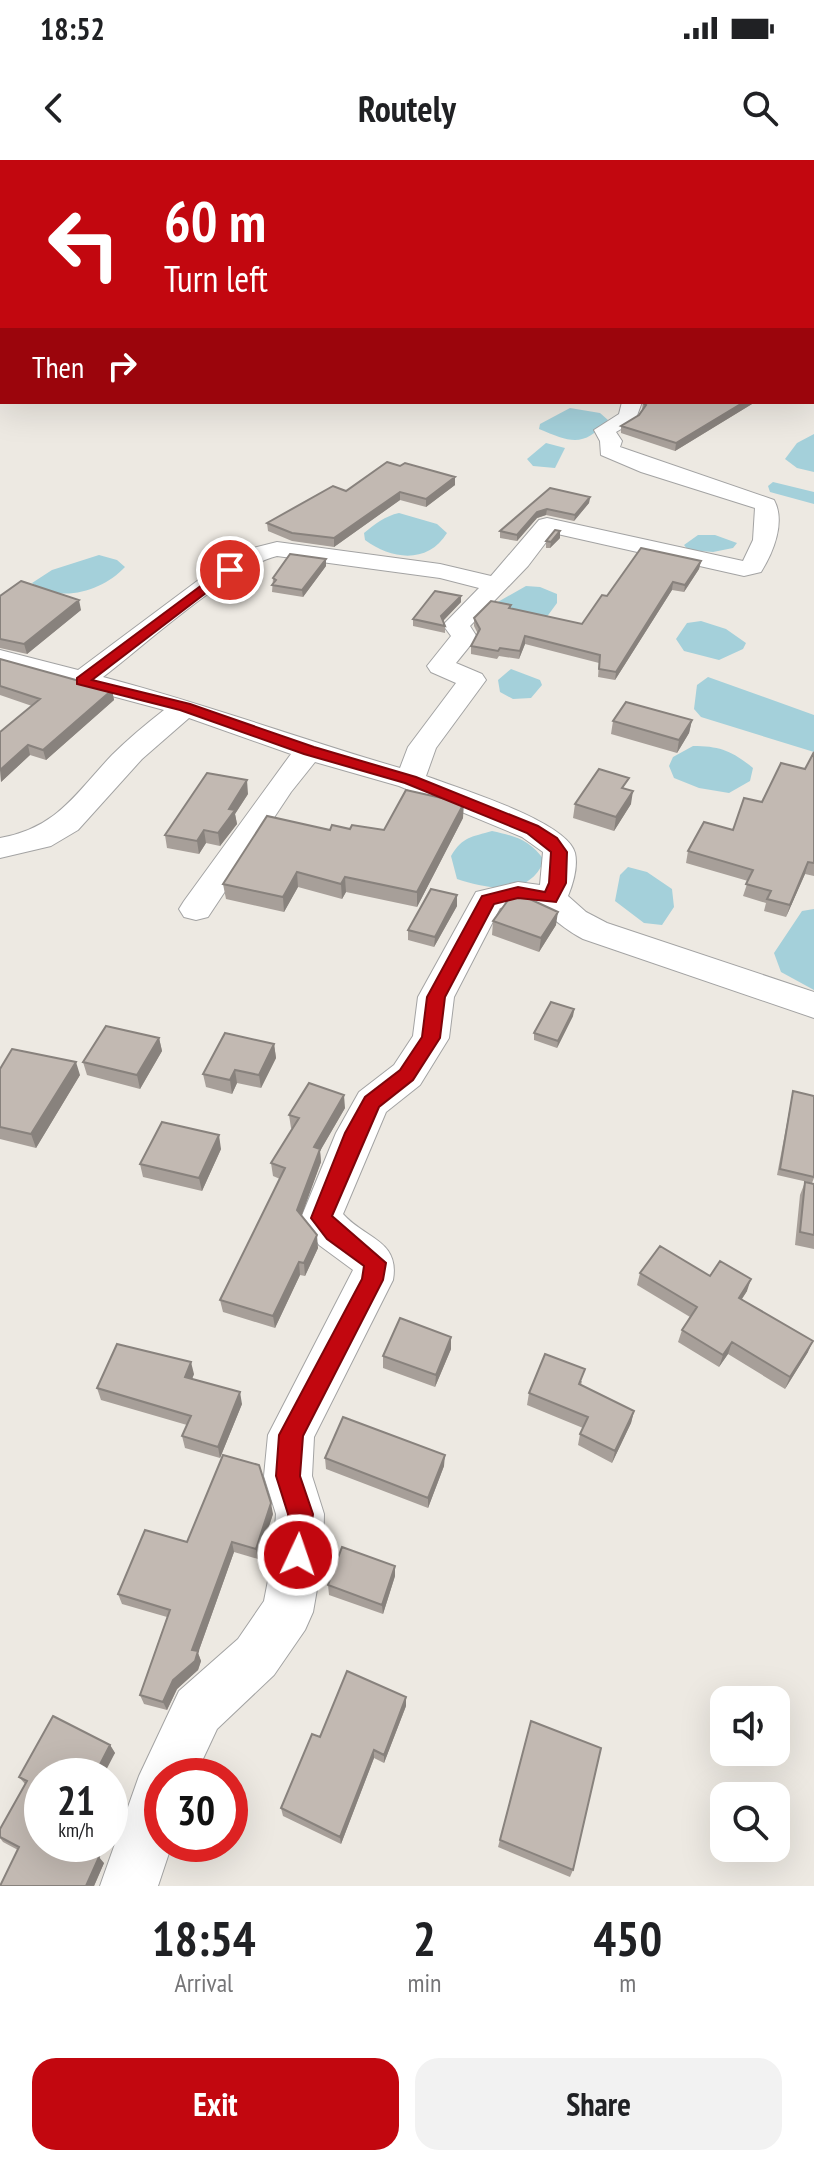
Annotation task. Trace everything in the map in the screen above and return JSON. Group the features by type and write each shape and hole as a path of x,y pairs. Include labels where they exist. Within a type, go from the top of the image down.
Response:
{"street":[{"path":"410,780 422,747 472,680 440,666 464,637 456,625 550,524 629,545 744,569 752,567 765,540 766,505 649,467 609,450 611,441 604,430 628,417 631,404"},
{"path":"81,681 210,583 250,556 265,551 277,549 440,571 495,584"},
{"path":"0,658 185,707 309,751 410,780 533,830 552,842 559,852 557,883 550,898"},
{"path":"0,848 42,839 67,826 115,769 185,707"},
{"path":"196,909 280,786 309,751"},
{"path":"175,1758 198,1710 256,1657 287,1612 298,1555 300,1514 288,1476 291,1435 372,1280 375,1263 334,1233 321,1218 355,1133 372,1102 407,1075 431,1038 436,997 488,900 518,893 550,898 574,920 595,931 814,1005"},
{"path":"129,1886 144,1842"}],"water":[{"path":"570,408 600,413 608,420 592,435 577,440 539,429 540,424"},
{"path":"814,434 814,472 797,468 785,459 797,443"},
{"path":"546,443 565,448 555,468 533,466 527,459"},
{"path":"773,482 814,492 814,504 770,492 768,486"},
{"path":"399,513 437,524 447,533 430,550 409,556 387,552 365,540 364,533 385,518"},
{"path":"698,535 715,535 737,543 733,548 713,552 688,550 684,545"},
{"path":"99,555 117,560 125,567 105,583 81,592 55,593 32,583 52,570"},
{"path":"526,586 540,587 557,594 557,603 546,618 532,619 496,603"},
{"path":"701,621 726,629 746,643 743,649 719,660 684,651 676,639 687,623"},
{"path":"511,669 540,680 542,685 531,698 513,699 500,692 498,680"},
{"path":"708,677 814,715 814,752 701,717 694,709 697,685"},
{"path":"693,746 718,748 739,757 753,768 750,781 729,793 699,788 674,778 669,766 673,757"},
{"path":"492,831 521,840 533,848 544,860 538,872 529,880 507,888 482,886 457,879 451,856 455,849 468,838"},
{"path":"628,867 647,872 672,889 674,907 662,925 644,923 615,901 620,875"},
{"path":"814,909 814,990 781,972 774,953 802,911"}],"building":[{"path":"741,404 676,443 621,426 639,415 646,405"},
{"path":"387,462 400,466 405,463 455,477 426,499 400,492 334,538 292,533 267,523 333,486 346,491"},
{"path":"550,488 590,497 575,515 547,509 537,512 517,535 500,531"},
{"path":"555,530 560,531 551,542 546,541"},
{"path":"641,548 701,561 685,585 673,582 616,672 599,669 600,655 525,636 520,651 471,646 480,629 474,618 491,601 582,624 602,595 607,596"},
{"path":"290,554 326,559 302,590 272,585 276,580 273,578"},
{"path":"21,581 79,600 24,644 0,639 0,596"},
{"path":"435,591 461,596 441,616 445,626 413,619"},
{"path":"0,659 112,690 43,750 28,745 0,770 0,732 40,699 0,686"},
{"path":"626,702 692,720 679,740 613,721"},
{"path":"814,752 814,863 808,862 790,905 767,899 771,891 746,884 753,870 688,851 704,822 733,830 744,798 762,802 781,763 805,769"},
{"path":"599,769 629,778 622,788 633,791 616,817 575,804"},
{"path":"207,773 247,780 229,809 235,810 218,833 204,830 197,841 165,835"},
{"path":"406,790 464,803 417,892 345,877 341,884 297,872 283,897 223,884 267,816 330,830 332,825 350,829 352,825 384,830"},
{"path":"431,889 457,895 435,937 408,930"},
{"path":"521,895 558,912 541,938 493,921 511,896"},
{"path":"551,1002 574,1009 558,1041 534,1033"},
{"path":"106,1026 159,1038 137,1075 83,1062"},
{"path":"225,1033 274,1044 259,1075 235,1070 230,1080 203,1074"},
{"path":"12,1049 76,1062 31,1134 0,1127 0,1069"},
{"path":"309,1083 344,1095 314,1147 320,1149 297,1210 317,1235 304,1263 299,1262 273,1316 220,1300 285,1168 271,1163 299,1118 289,1115"},
{"path":"793,1091 814,1096 814,1177 780,1169"},
{"path":"162,1122 219,1135 199,1178 140,1164"},
{"path":"805,1182 814,1184 814,1235 800,1232"},
{"path":"660,1246 710,1276 720,1261 751,1279 739,1298 813,1341 790,1377 732,1342 723,1355 682,1330 697,1307 640,1273"},
{"path":"400,1318 451,1337 436,1375 383,1356"},
{"path":"117,1344 191,1362 185,1377 240,1392 218,1447 182,1436 191,1416 97,1388"},
{"path":"545,1354 585,1369 579,1384 634,1411 615,1451 580,1434 588,1417 529,1393"},
{"path":"343,1417 445,1455 428,1498 325,1458"},
{"path":"223,1455 259,1465 271,1503 256,1549 232,1542 192,1650 198,1651 195,1661 173,1680 163,1702 140,1695 170,1610 118,1594 145,1530 187,1542"},
{"path":"342,1547 395,1566 382,1605 328,1585"},
{"path":"347,1671 406,1697 384,1755 374,1750 340,1837 281,1808 312,1734 320,1737"},
{"path":"53,1716 110,1745 103,1758 30,1758"},
{"path":"531,1721 601,1748 573,1870 500,1840"},
{"path":"24,1786 24,1862 97,1862 86,1886 0,1886 19,1847 0,1837 0,1829"}],"route":[{"path":"230,570 81,681 185,707 309,751 410,780 533,830 552,842 559,852 557,883 550,898 518,893 503,894 488,900 436,997 431,1038 407,1075 372,1102 355,1133 321,1218 334,1233 375,1263 372,1280 291,1435 288,1476 300,1514 298,1555"}]}
